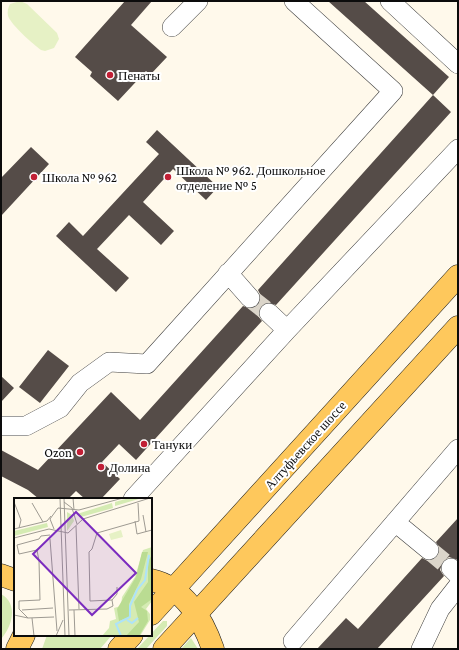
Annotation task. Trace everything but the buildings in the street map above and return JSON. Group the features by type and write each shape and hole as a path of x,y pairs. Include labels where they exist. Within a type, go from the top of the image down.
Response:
{"main road":[{"name":"Алтуфьевское шоссе","path":"152,613 458,276"},
{"path":"164,649 458,327"},
{"path":"1,575 14,580"},
{"path":"152,580 172,590 186,601 196,613 214,649"},
{"path":"217,649 218,590"},
{"path":"17,649 24,636"},
{"path":"119,649 131,636"}],"lane":[{"path":"172,27 198,1"},
{"path":"1,426 26,426 60,408 80,383 109,362 147,364 392,91 294,1"},
{"path":"390,1 458,64"},
{"path":"135,498 288,330 458,149"},
{"path":"228,273 250,298"},
{"path":"269,314 288,330"},
{"path":"293,641 458,449"},
{"path":"395,522 429,550"},
{"path":"421,649 440,609 458,586"}],"green space":[{"path":"20,1 27,4 57,33 59,39 54,48 45,51 41,50 33,44 10,20 8,16 8,8 10,4"},
{"path":"1,594 7,598 10,604 12,616 11,622 1,639"},
{"path":"163,621 167,621 167,626 146,649 137,649 149,636 152,636 152,633"},
{"path":"47,636 111,636 100,649 42,649"},
{"path":"191,638 198,649 181,649"}],"tunnel":[{"path":"250,298 269,313"},
{"path":"429,550 451,568"}],"place":[{"name":"Пенаты","path":"110,75"},
{"name":"Школа № 962","path":"34,177"},
{"name":"Школа № 962. Дошкольное отделение № 5","path":"168,177"},
{"name":"Тануки","path":"144,444"},
{"name":"Ozon","path":"80,452"},
{"name":"Долина","path":"101,467"}]}
